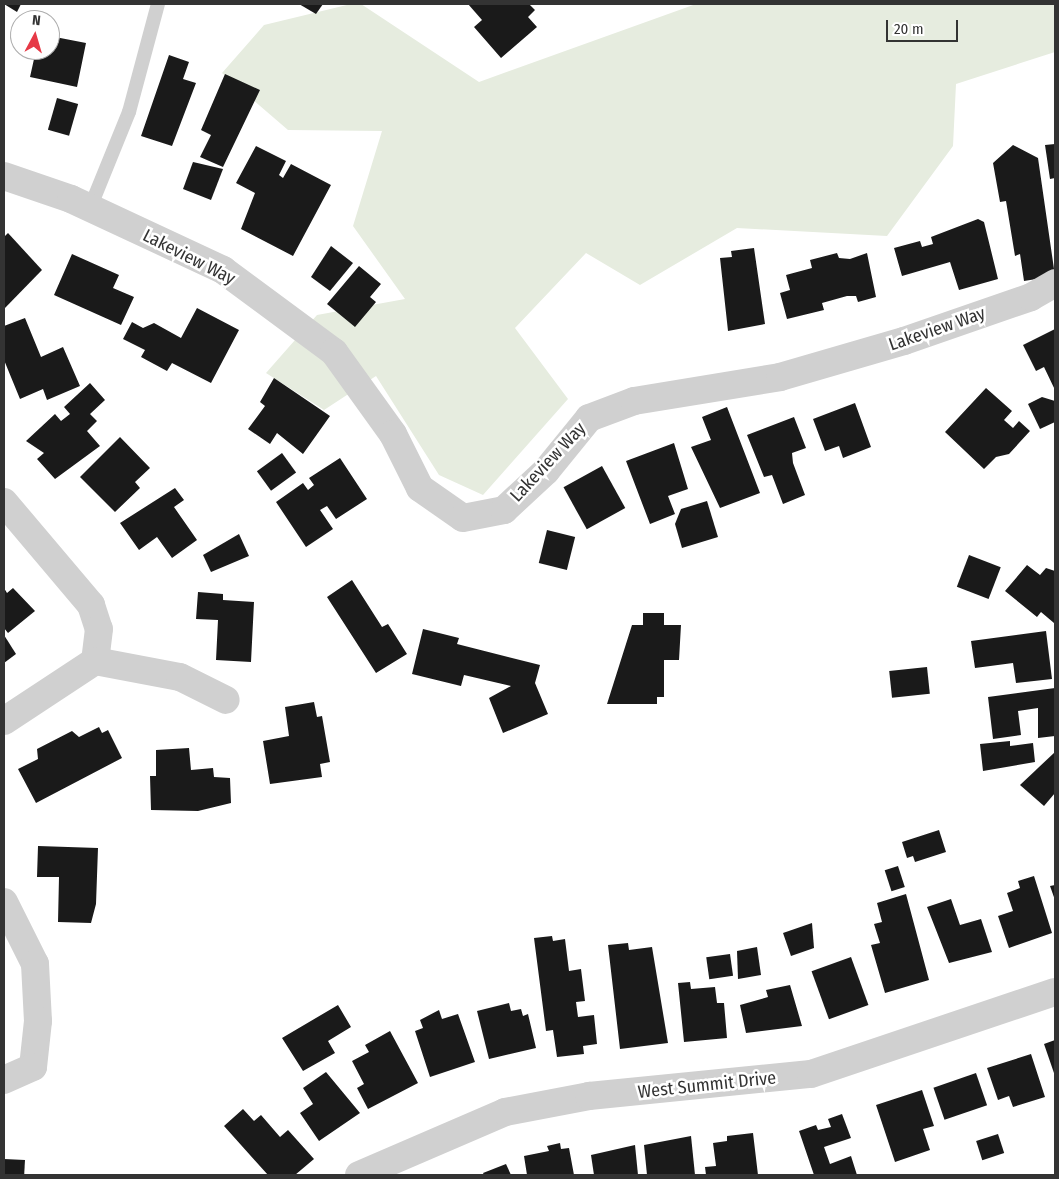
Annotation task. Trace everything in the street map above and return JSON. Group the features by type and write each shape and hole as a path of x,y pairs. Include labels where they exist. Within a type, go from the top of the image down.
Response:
{"street":[{"name":"Lakeview Way","path":"4,176 90,208 223,270 334,352 393,434 420,488 463,518 504,510 546,471 589,418 634,401 780,377 904,341 1030,297 1055,283"},
{"path":"4,502 91,605 99,629 95,661"},
{"path":"4,721 95,661 180,677 226,700"},
{"path":"4,902 35,964 38,1021 33,1067 4,1080"},
{"name":"West Summit Drive","path":"359,1175 505,1112 589,1096 811,1074 1055,992"}],"lane":[{"path":"90,208 128,112 158,4"}],"shaded area":[{"path":"351,4 361,4 479,82 696,4 1055,4 1055,52 956,84 953,146 887,236 737,228 640,285 586,253 515,328 568,399 483,495 439,475 376,376 324,410 266,373 317,315 405,299 353,226 382,131 288,130 222,73 264,25"}],"building":[{"path":"4,4 21,4 18,10 14,10"},
{"path":"299,4 323,4 316,14"},
{"path":"468,4 529,4 535,10 528,17 537,27 501,58 474,27 482,20"},
{"path":"60,38 86,43 77,87 30,77 34,60 60,60"},
{"path":"169,55 189,62 183,79 196,83 172,146 141,136"},
{"path":"225,74 260,90 223,167 200,157 211,135 201,130"},
{"path":"57,98 78,104 69,136 48,130"},
{"path":"1055,144 1055,178 1050,179 1045,145"},
{"path":"1013,145 1038,158 1055,276 1024,281 1020,254 1015,256 1006,201 1000,202 993,163"},
{"path":"256,146 286,161 279,175 283,178 291,164 331,185 293,256 241,229 255,193 236,183"},
{"path":"193,162 223,169 211,200 183,189"},
{"path":"978,219 984,222 998,279 959,290 950,262 902,276 894,248 920,241 922,247 933,244 931,237"},
{"path":"8,233 42,270 4,309 4,237"},
{"path":"331,246 353,263 330,291 311,277"},
{"path":"754,248 765,324 728,331 720,258 732,257 731,251"},
{"path":"837,253 839,258 850,259 867,253 876,297 858,302 856,296 847,296 822,303 824,310 787,319 780,293 790,290 786,275 812,268 810,260"},
{"path":"72,254 119,275 113,288 134,297 121,325 54,295"},
{"path":"359,266 381,284 370,297 376,302 355,327 327,304"},
{"path":"197,308 239,330 211,383 172,363 167,371 141,357 145,350 123,339 132,322 143,328 154,323 181,338"},
{"path":"25,318 41,357 63,347 80,386 47,400 43,389 20,399 4,360 4,326"},
{"path":"1055,329 1055,390 1044,367 1036,371 1023,345"},
{"path":"274,378 330,416 303,454 277,433 270,444 248,429 265,406 260,402"},
{"path":"90,383 105,400 90,414 97,421 87,431 100,446 55,479 37,459 44,453 26,441 55,414 61,421 70,414 64,407"},
{"path":"986,388 1012,411 1004,420 1013,428 1019,421 1030,431 1009,454 996,457 984,469 945,432"},
{"path":"1042,397 1055,401 1055,422 1040,429 1028,404"},
{"path":"855,403 871,447 843,458 839,446 825,451 813,419"},
{"path":"727,407 760,493 720,508 691,447 711,440 702,417"},
{"path":"794,417 806,448 792,453 793,463 805,495 783,504 772,475 764,477 747,435"},
{"path":"120,437 150,468 135,482 140,488 115,512 80,477"},
{"path":"674,443 688,489 668,496 675,514 650,524 626,461"},
{"path":"282,453 296,472 271,491 257,471"},
{"path":"340,458 367,499 336,519 327,506 320,510 333,529 306,547 276,502 303,483 308,490 314,485 309,478"},
{"path":"602,466 625,508 587,529 564,487"},
{"path":"175,488 184,500 174,507 197,540 172,558 157,537 139,550 120,523"},
{"path":"707,501 718,537 682,548 675,524 681,509"},
{"path":"547,530 575,537 567,570 539,563"},
{"path":"239,534 249,556 211,572 203,555"},
{"path":"969,555 1001,567 989,599 957,587"},
{"path":"1027,565 1040,575 1046,568 1055,571 1054,623 1041,612 1037,617 1005,591"},
{"path":"352,580 382,627 388,624 407,654 376,673 327,597"},
{"path":"4,588 7,593 13,588 35,611 8,633 4,628"},
{"path":"198,592 223,594 223,600 254,602 251,662 216,660 218,620 196,619"},
{"path":"643,613 664,613 664,625 681,625 679,660 664,660 664,697 657,697 657,704 607,704 632,625 643,625"},
{"path":"423,629 459,638 457,644 540,665 535,683 548,714 503,733 489,698 511,686 464,675 461,686 412,674"},
{"path":"1046,631 1052,679 1016,683 1013,663 975,668 971,641"},
{"path":"4,635 16,654 4,663"},
{"path":"927,667 930,694 892,698 889,671"},
{"path":"1055,688 1055,736 1038,738 1038,708 1018,711 1021,735 993,739 988,697"},
{"path":"314,702 317,717 322,716 330,762 320,764 322,777 270,784 263,741 289,736 285,707"},
{"path":"99,727 102,733 108,730 122,758 36,803 18,769 38,759 37,749 72,731 79,737"},
{"path":"1010,741 1010,746 1033,743 1035,762 983,771 980,744"},
{"path":"189,748 191,770 213,768 214,777 230,778 231,803 198,811 151,810 150,776 156,776 156,750"},
{"path":"1055,752 1055,793 1044,806 1020,785"},
{"path":"939,830 946,852 915,862 913,856 907,858 902,842"},
{"path":"38,846 98,848 96,904 91,923 58,922 59,877 37,877"},
{"path":"898,866 905,887 891,891 885,870"},
{"path":"1034,876 1052,933 1009,948 998,916 1013,911 1007,893 1020,888 1018,881"},
{"path":"1055,885 1055,900 1050,886"},
{"path":"906,894 929,980 885,993 871,945 880,943 874,924 882,922 877,903"},
{"path":"951,899 960,925 981,919 992,952 949,963 927,907"},
{"path":"812,923 814,948 791,956 783,933"},
{"path":"552,936 553,941 565,939 569,971 581,969 585,1001 576,1002 578,1017 594,1015 597,1044 583,1046 584,1054 557,1057 553,1030 546,1031 534,938"},
{"path":"628,943 629,950 652,947 668,1043 620,1049 608,945"},
{"path":"757,947 761,975 738,979 737,951"},
{"path":"730,954 733,976 709,979 706,957"},
{"path":"851,957 868,1005 829,1019 812,971"},
{"path":"690,982 691,989 715,987 717,1003 724,1003 727,1038 684,1042 678,983"},
{"path":"790,985 802,1026 746,1033 740,1005 768,997 766,990"},
{"path":"509,1003 511,1011 521,1009 523,1016 528,1014 536,1048 489,1059 477,1011"},
{"path":"338,1005 351,1027 328,1041 335,1053 303,1071 282,1038"},
{"path":"439,1010 442,1019 458,1014 475,1062 430,1077 415,1031 423,1028 420,1020"},
{"path":"390,1031 418,1083 368,1109 357,1088 364,1084 352,1061 369,1052 365,1045"},
{"path":"1055,1040 1055,1076 1044,1044"},
{"path":"1031,1054 1045,1097 1013,1107 1009,1096 998,1100 987,1068"},
{"path":"326,1072 360,1113 319,1141 300,1113 313,1104 303,1088"},
{"path":"976,1073 987,1105 945,1120 933,1088"},
{"path":"922,1090 934,1126 923,1129 930,1150 895,1162 876,1105"},
{"path":"243,1109 254,1121 261,1115 280,1137 288,1130 314,1159 295,1175 268,1175 224,1126"},
{"path":"842,1114 851,1138 824,1147 830,1164 851,1156 857,1175 814,1175 799,1131 816,1125 818,1130 831,1127 828,1119"},
{"path":"753,1133 758,1175 706,1175 705,1167 716,1166 713,1143 727,1141 727,1136"},
{"path":"998,1134 1004,1153 982,1160 976,1141"},
{"path":"691,1136 695,1175 647,1175 644,1145"},
{"path":"560,1143 561,1149 569,1148 574,1175 527,1175 524,1156 549,1151 547,1146"},
{"path":"635,1145 638,1175 594,1175 591,1155"},
{"path":"4,1159 25,1160 24,1175 4,1175"},
{"path":"506,1164 511,1175 484,1175 483,1173"}]}
